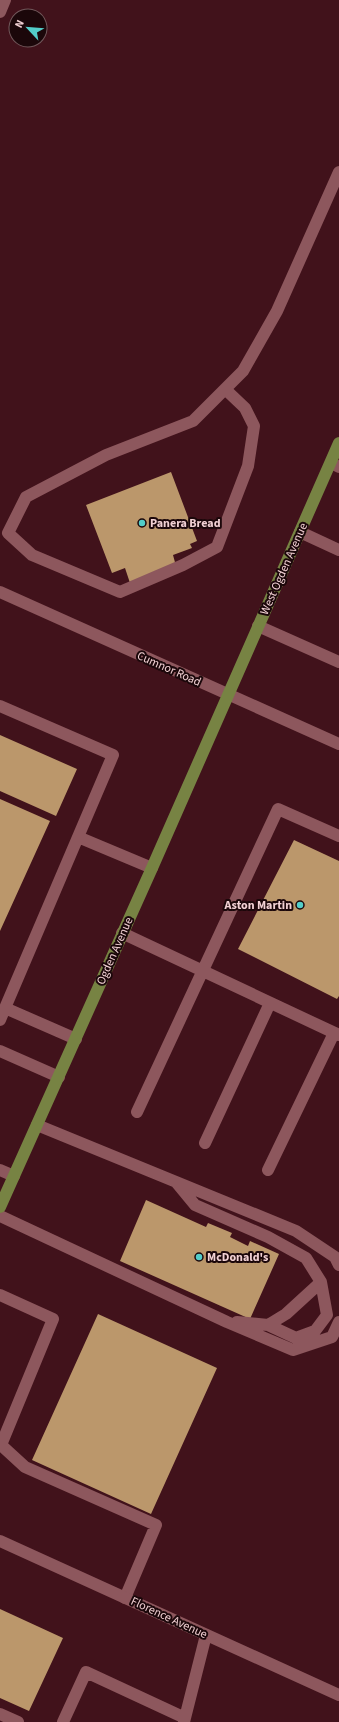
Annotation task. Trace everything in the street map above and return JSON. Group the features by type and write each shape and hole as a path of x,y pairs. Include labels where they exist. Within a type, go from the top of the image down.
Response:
{"main road":[{"name":"West Ogden Avenue","path":"228,695 300,532 335,465 339,443"},
{"name":"Ogden Avenue","path":"0,1206 76,1039 228,695"}],"street":[{"path":"0,12 5,0"},
{"path":"225,389 245,408 254,426 248,466 217,547 183,565 120,592 39,558 32,554 8,533 26,497 106,455 193,421 225,389 243,371 277,311 339,172"},
{"path":"300,532 339,550"},
{"name":"Cumnor Road","path":"0,592 339,744"},
{"path":"258,626 339,662"},
{"path":"0,706 113,755 0,1020"},
{"path":"137,1112 278,809 339,836"},
{"path":"78,837 152,868"},
{"path":"122,934 336,1034 268,1170"},
{"path":"205,1143 270,1003"},
{"path":"5,1008 76,1039"},
{"path":"0,1051 59,1077"},
{"path":"37,1124 296,1231 335,1257 339,1265"},
{"path":"0,1170 14,1176"},
{"path":"175,1181 195,1205 268,1237 306,1258 321,1282 327,1315 315,1332 296,1338 268,1325 227,1322"},
{"path":"0,1216 227,1322 293,1350 332,1337 339,1322"},
{"path":"268,1325 286,1314 321,1282"},
{"path":"0,1295 53,1319 1,1444 25,1467 156,1525 125,1598"},
{"name":"Florence Avenue","path":"0,1541 339,1695"},
{"path":"63,1722 86,1672 185,1720 206,1634"},
{"path":"0,1714 18,1722"}],"building":[{"name":"Panera Bread","path":"171,472 197,541 190,544 192,548 173,555 176,566 130,583 125,568 112,573 86,505"},
{"path":"0,735 77,769 56,816 0,791"},
{"path":"0,799 50,821 0,931"},
{"name":"Aston Martin","path":"294,840 339,861 339,996 337,999 238,949"},
{"name":"McDonald's","path":"146,1200 206,1227 208,1223 232,1233 230,1237 248,1246 250,1241 279,1254 250,1319 120,1261"},
{"path":"98,1314 217,1368 151,1514 32,1460"},
{"path":"0,1609 63,1638 29,1711 0,1698"}],"place":[{"name":"Panera Bread","path":"142,523"},
{"name":"Aston Martin","path":"300,905"},
{"name":"McDonald's","path":"199,1257"}]}
